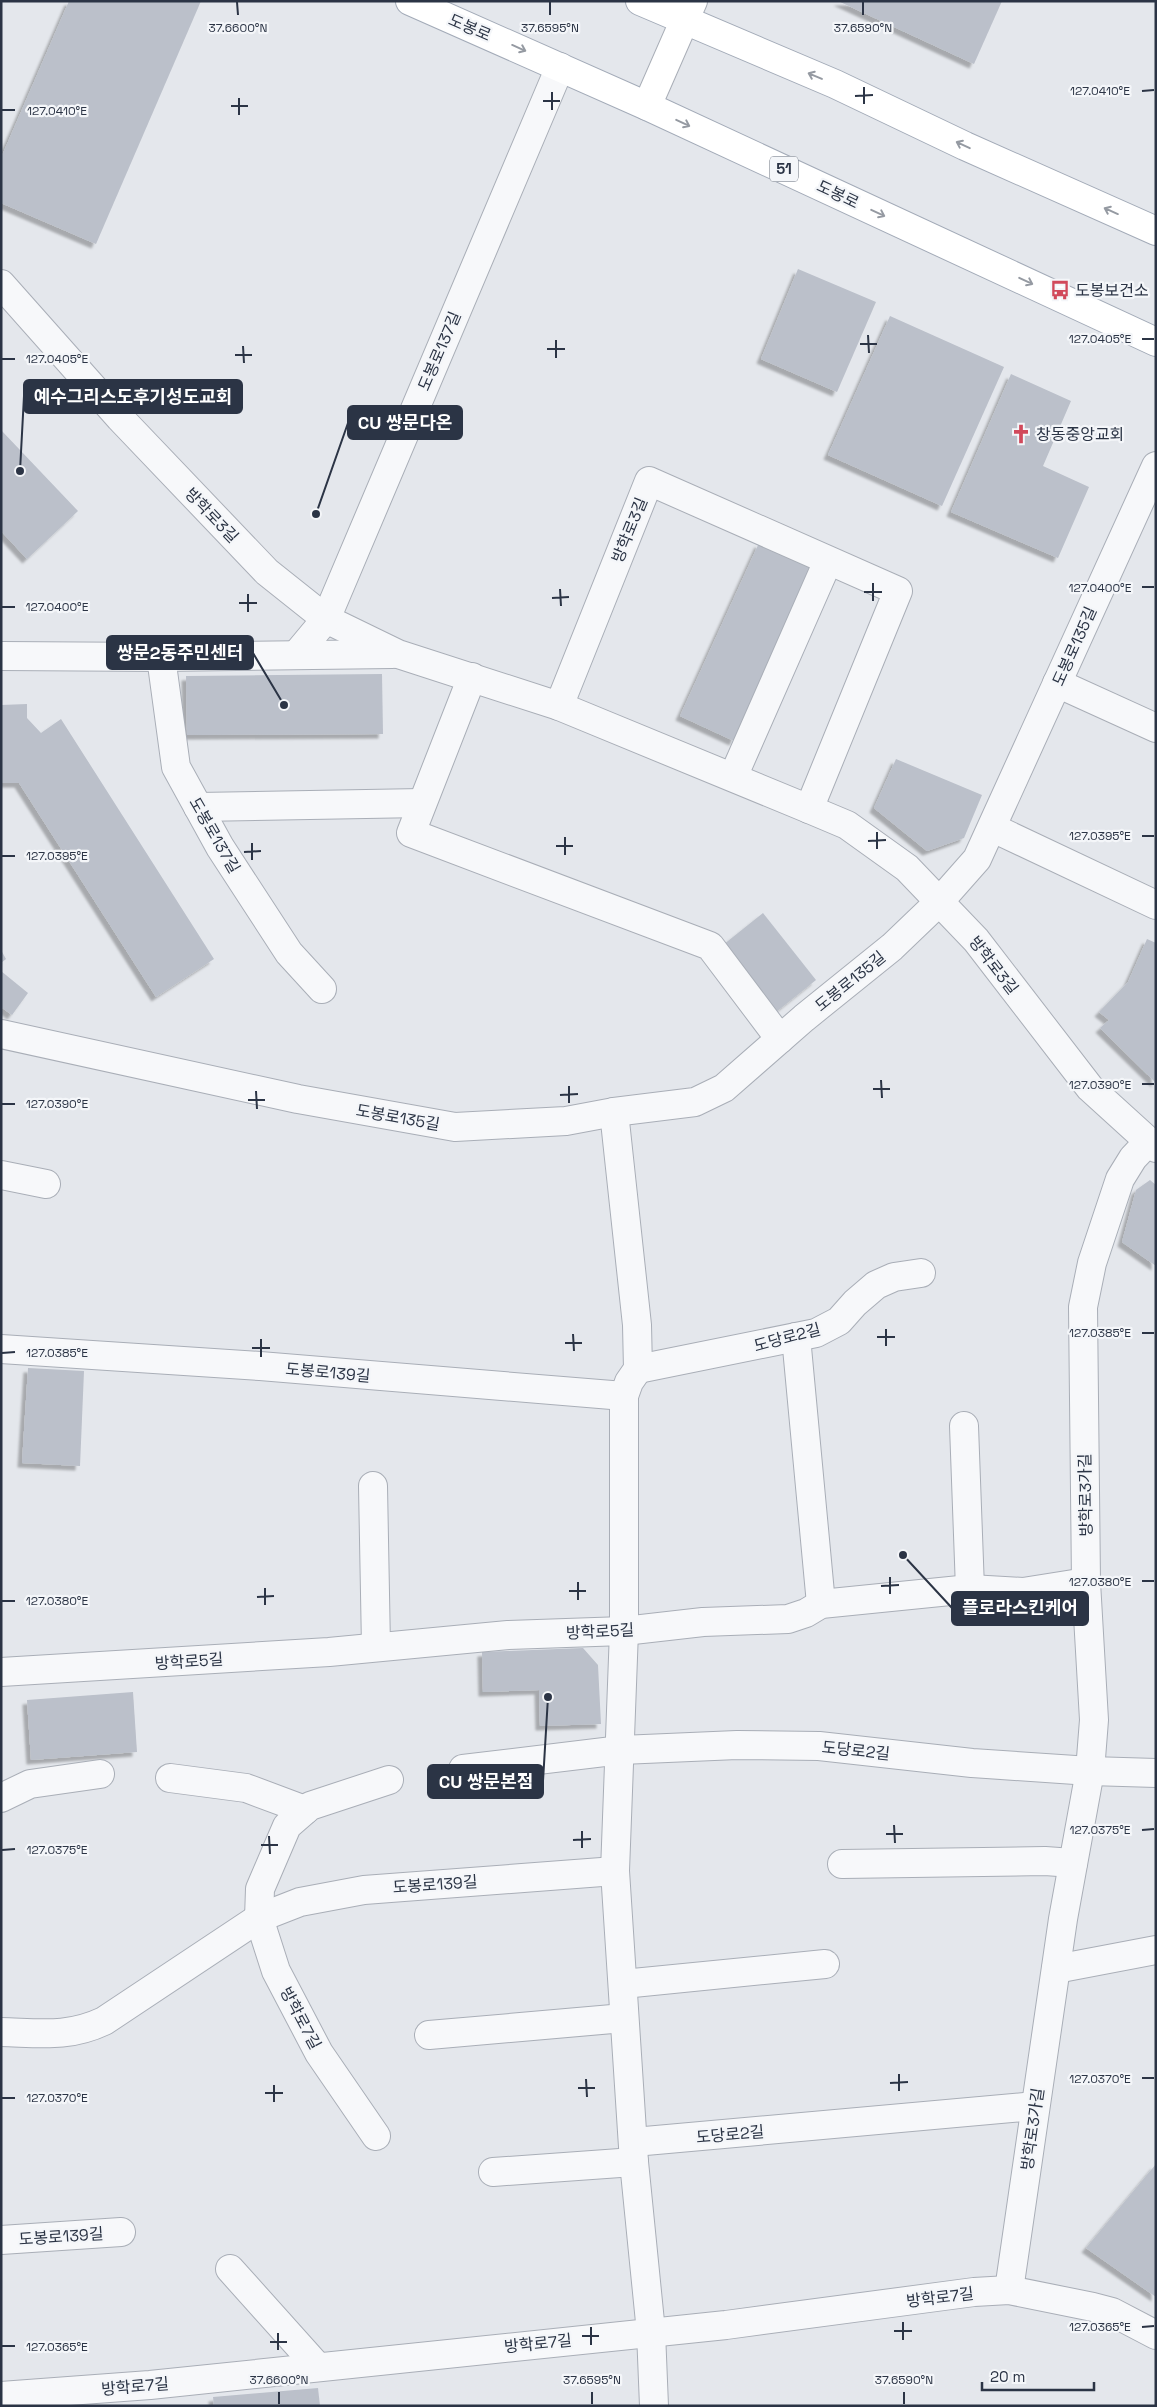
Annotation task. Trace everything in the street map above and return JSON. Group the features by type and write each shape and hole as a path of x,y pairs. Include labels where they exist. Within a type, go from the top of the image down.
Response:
{"main road":[{"name":"도봉로","path":"410,1 647,106 1156,342"},
{"path":"640,1 689,11 965,146 1156,231"},
{"path":"647,106 689,11"}],"street":[{"name":"도봉로137길","path":"296,655 326,619 560,67"},
{"name":"방학로3길","path":"1,284 120,418 267,572 326,619 398,654 559,706 847,825 907,868 976,940 1090,1088 1152,1144"},
{"name":"도봉로135길","path":"1,1034 298,1099 455,1127 566,1121 614,1112 695,1102 724,1088 780,1039 892,947 940,902 978,859 1156,466"},
{"name":"방학로3길","path":"559,706 649,481 898,591 809,809"},
{"path":"733,777 828,561"},
{"path":"1,656 161,657 398,654"},
{"name":"도봉로137길","path":"161,657 176,767 220,846 289,953 322,989"},
{"path":"472,677 411,833 710,946 780,1039"},
{"path":"1057,683 1156,728"},
{"path":"198,807 422,803"},
{"path":"992,828 1156,904"},
{"path":"614,1112 638,1325 638,1369 629,1382 624,1396 624,1631 615,1871 634,2152 651,2332 654,2406"},
{"name":"방학로3가길","path":"1009,2290 1056,1969 1090,1772 1094,1720 1086,1582 1083,1306 1092,1263 1120,1179 1133,1158 1152,1144"},
{"path":"1,1175 46,1184"},
{"name":"도당로2길","path":"638,1369 816,1332 839,1321 855,1302 876,1285 894,1277 921,1273"},
{"path":"796,1337 821,1604"},
{"name":"도봉로139길","path":"1,1349 260,1366 624,1396"},
{"path":"964,1426 970,1589"},
{"path":"373,1486 376,1647"},
{"name":"방학로5길","path":"1,1672 329,1652 508,1635 624,1631 703,1622 788,1619 806,1613 821,1604 970,1589 1023,1592 1086,1582"},
{"name":"도당로2길","path":"621,1750 737,1745 818,1746 972,1763 1090,1772 1156,1773"},
{"path":"463,1769 621,1750"},
{"path":"1,1798 30,1784 100,1774"},
{"path":"170,1778 246,1788 305,1810"},
{"path":"259,1918 260,1889 287,1826 305,1810 319,1803 389,1780"},
{"path":"842,1864 1045,1861 1073,1863"},
{"name":"도봉로139길","path":"1,2032 69,2034 88,2029 104,2021 259,1918 300,1902 364,1890 615,1871"},
{"name":"방학로7길","path":"259,1918 276,1971 319,2053 376,2136"},
{"path":"1056,1969 1156,1950"},
{"path":"623,1984 826,1964"},
{"path":"429,2036 624,2018"},
{"name":"도당로2길","path":"493,2172 634,2152 1035,2106"},
{"name":"도봉로139길","path":"1,2240 121,2232"},
{"path":"230,2270 317,2366"},
{"name":"방학로7길","path":"1,2396 150,2385 317,2366 726,2325 974,2292 1009,2290 1112,2312 1156,2335"}],"building":[{"path":"69,1 201,1 96,244 1,203 1,158"},
{"path":"838,1 1002,1 974,64"},
{"path":"798,269 876,302 837,392 761,359"},
{"path":"890,316 1004,367 942,506 828,455"},
{"name":"창동중앙교회","path":"1011,374 1071,401 1043,466 1089,487 1058,558 951,512"},
{"path":"1,430 78,511 27,559 1,531"},
{"path":"759,543 812,568 734,741 680,716"},
{"path":"382,674 383,734 187,735 186,676"},
{"path":"27,704 27,718 41,733 61,719 214,959 156,997 19,783 1,783 1,705"},
{"path":"896,759 982,795 964,838 927,851 874,808"},
{"path":"763,913 816,980 776,1012 723,945"},
{"path":"1147,939 1156,943 1156,1083 1100,1028 1109,1020 1099,1012 1128,982"},
{"path":"1,950 6,959 1,963"},
{"path":"1,971 28,993 12,1015 1,1007"},
{"path":"1150,1180 1156,1185 1156,1266 1122,1242 1136,1190"},
{"path":"28,1368 84,1371 80,1466 22,1463"},
{"path":"583,1648 598,1665 601,1724 540,1726 539,1690 483,1692 482,1652"},
{"path":"133,1692 137,1752 31,1760 27,1700"},
{"path":"1156,2164 1156,2297 1086,2248"},
{"path":"318,2388 320,2406 214,2406 213,2397"}],"place":[{"name":"도봉보건소","path":"1060,290"},
{"name":"창동중앙교회","path":"1021,434"},
{"name":"예수그리스도후기성도교회","path":"20,471"},
{"name":"CU 쌍문다온","path":"316,514"},
{"name":"쌍문2동주민센터","path":"284,705"},
{"name":"플로라스킨케어","path":"903,1555"},
{"name":"CU 쌍문본점","path":"548,1697"}]}
